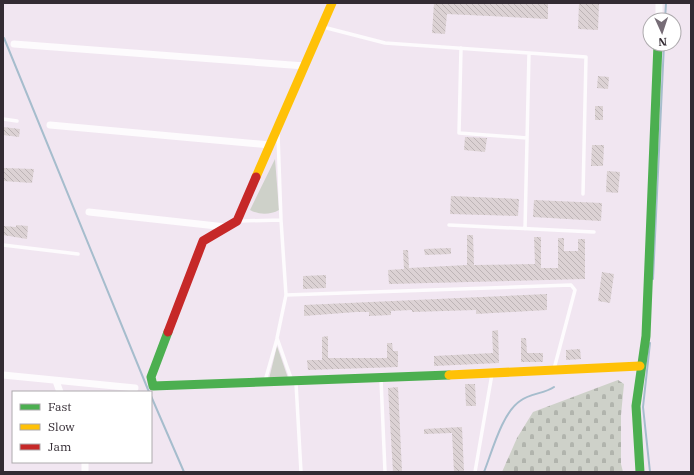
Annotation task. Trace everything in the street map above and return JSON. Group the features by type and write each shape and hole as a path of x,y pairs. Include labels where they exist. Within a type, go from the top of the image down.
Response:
{"street":[{"path":"332,3 237,221 202,241 151,377 153,386 294,382 640,366"},
{"path":"14,44 305,66"},
{"path":"640,472 636,406 640,366 646,336 658,52"},
{"path":"50,125 270,145"},
{"path":"89,212 226,227"},
{"path":"3,375 135,388"},
{"path":"56,381 60,391"}],"lane":[{"path":"322,26 385,43 586,57 582,194"},
{"path":"461,48 459,133 527,138"},
{"path":"525,229 529,53"},
{"path":"3,119 17,121"},
{"path":"264,383 277,338 286,295 281,220 278,128"},
{"path":"237,221 281,220"},
{"path":"449,225 594,232"},
{"path":"3,245 78,254"},
{"path":"286,295 571,285 574,290 554,370"},
{"path":"277,338 294,382 301,472"},
{"path":"474,472 492,373"},
{"path":"381,378 385,472"}],"green space":[{"path":"275,159 279,210 268,214 253,212 250,210"},
{"path":"277,346 288,378 269,379"},
{"path":"618,380 624,384 621,415 621,464 623,472 502,472 517,438 533,412"}],"building":[{"path":"434,3 548,3 548,19 447,14 445,34 432,33"},
{"path":"579,3 599,3 598,30 578,29"},
{"path":"598,76 609,77 608,89 597,88"},
{"path":"595,106 603,106 603,120 595,120"},
{"path":"3,127 20,129 19,137 3,135"},
{"path":"465,137 487,138 485,152 464,150"},
{"path":"592,145 604,145 603,166 591,166"},
{"path":"4,168 34,169 32,183 3,181"},
{"path":"607,171 620,172 618,193 606,192"},
{"path":"451,196 519,199 518,216 450,214"},
{"path":"534,200 602,203 601,221 533,217"},
{"path":"16,225 28,226 27,239 3,235 3,226 16,227"},
{"path":"467,235 473,235 474,265 535,264 534,237 541,237 541,268 558,268 558,238 564,238 564,251 578,251 578,239 585,239 585,279 389,284 388,270 404,269 403,250 408,250 409,268 467,265"},
{"path":"451,248 451,254 425,255 424,249"},
{"path":"602,272 614,274 610,303 598,301"},
{"path":"326,275 326,288 303,289 303,276"},
{"path":"547,294 547,310 476,314 476,310 412,312 412,310 391,311 391,315 369,316 369,312 356,312 304,316 304,305"},
{"path":"498,330 499,363 434,366 434,356 493,353 492,331"},
{"path":"328,336 328,358 387,358 387,343 392,343 393,351 398,351 398,367 308,370 307,360 322,360 322,337"},
{"path":"521,338 526,338 527,353 543,353 543,362 521,362"},
{"path":"580,349 581,359 566,360 566,350"},
{"path":"465,384 475,384 476,406 466,406"},
{"path":"398,387 402,472 393,472 388,388"},
{"path":"462,427 464,472 454,472 452,433 424,434 424,429"}],"waterway":[{"path":"665,12 666,3"},
{"path":"4,38 149,391"},
{"path":"653,279 664,52"},
{"path":"650,343 643,407 650,472"},
{"path":"484,472 498,434 508,414 524,398 554,387"},
{"path":"152,398 184,472"}],"traffic: fast":[{"path":"640,472 636,406 646,336 658,52"},
{"path":"168,332 151,377 153,386 449,375"}],"traffic: slow":[{"path":"256,177 332,3"},
{"path":"449,375 640,366"}],"traffic: jam":[{"path":"168,332 203,241 237,221 256,177"}]}
